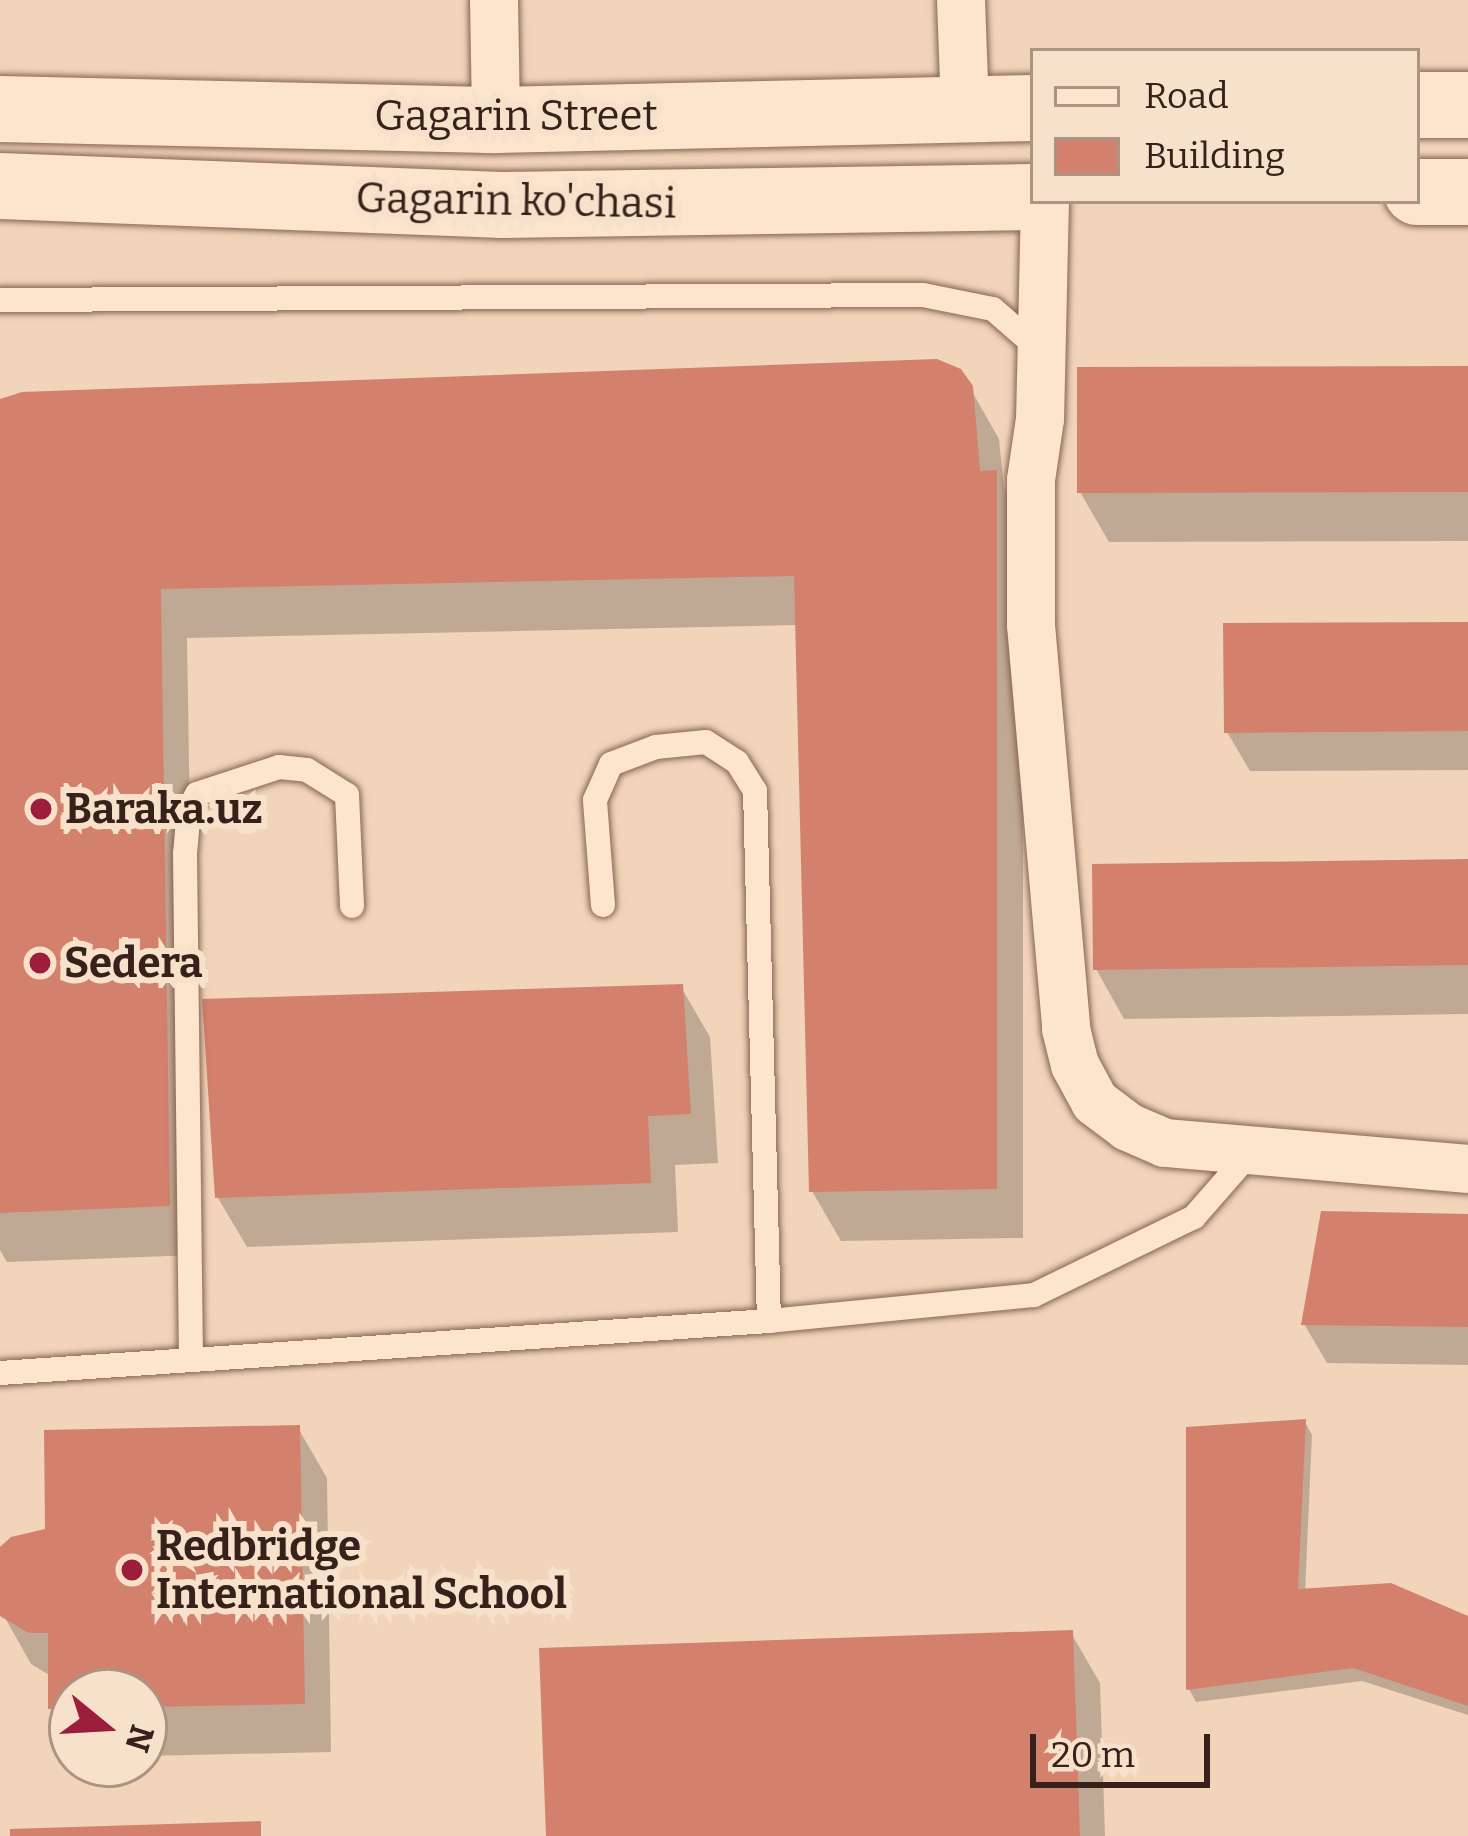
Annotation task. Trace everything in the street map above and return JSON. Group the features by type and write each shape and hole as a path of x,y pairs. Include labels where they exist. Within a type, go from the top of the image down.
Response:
{"main road":[{"path":"1420,105 1468,105"},
{"name":"Gagarin Street","path":"0,109 496,120 1030,108"},
{"name":"Gagarin ko'chasi","path":"0,186 503,205 1030,197"},
{"path":"1420,193 1468,192"}],"street":[{"path":"494,0 496,120"},
{"path":"962,0 965,108"},
{"path":"1046,204 1040,418 1031,480 1031,625 1066,1030 1075,1065 1095,1102 1128,1127 1165,1144 1468,1169"}],"lane":[{"path":"0,300 922,295 994,309 1040,350"},
{"path":"603,905 595,800 611,764 656,746 706,742 737,762 755,791 769,1321"},
{"path":"191,1360 184,854 189,808 197,794 279,767 307,770 347,795 352,906"},
{"path":"0,1372 769,1321 1034,1295 1194,1217 1250,1153"}],"building":[{"path":"937,359 961,369 973,386 980,471 997,470 997,1189 809,1192 794,576 161,589 170,1206 0,1213 0,399 22,392"},
{"path":"1468,366 1468,492 1077,493 1077,367"},
{"path":"1468,622 1468,731 1224,733 1223,623"},
{"path":"1468,859 1468,965 1093,970 1092,864"},
{"path":"683,984 691,1114 648,1116 651,1183 215,1198 202,999"},
{"path":"1321,1211 1468,1214 1468,1327 1301,1325"},
{"path":"1306,1419 1298,1589 1391,1583 1468,1616 1468,1706 1353,1668 1186,1690 1186,1427"},
{"path":"300,1425 305,1704 168,1707 168,1668 48,1668 48,1633 29,1633 0,1616 0,1547 11,1537 45,1529 44,1430"},
{"path":"1073,1630 1080,1836 546,1836 539,1648"},
{"path":"261,1821 261,1836 10,1836 10,1829"}],"place":[{"name":"Baraka.uz","path":"41,809"},
{"name":"Sedera","path":"40,963"},
{"name":"Redbridge International School","path":"132,1570"}]}
